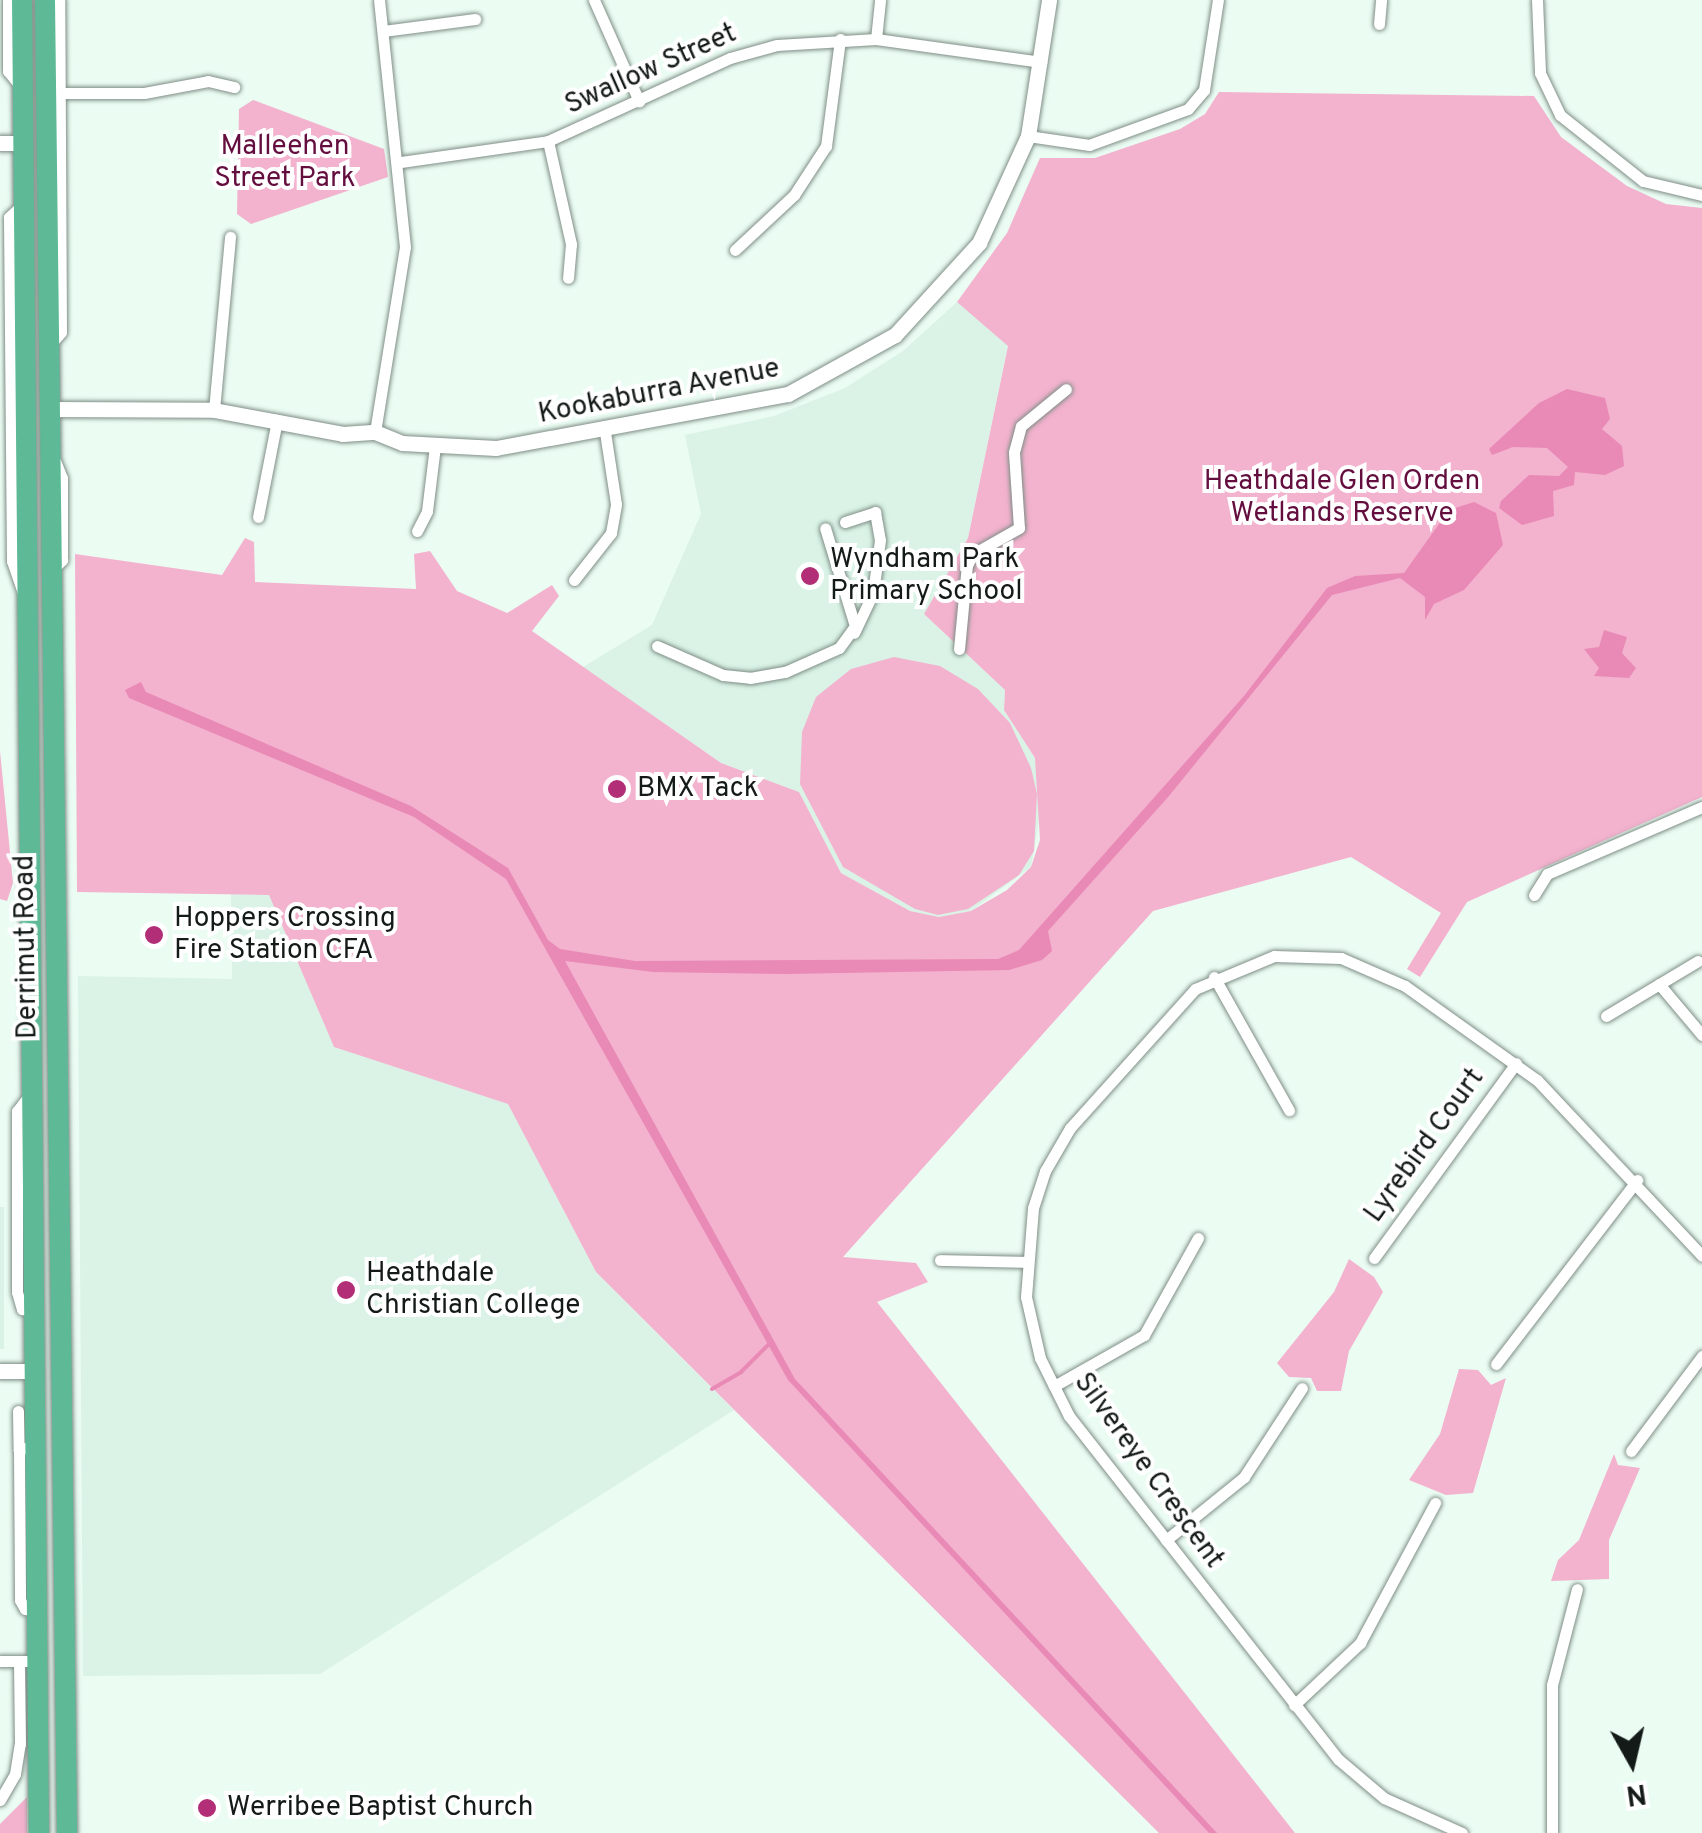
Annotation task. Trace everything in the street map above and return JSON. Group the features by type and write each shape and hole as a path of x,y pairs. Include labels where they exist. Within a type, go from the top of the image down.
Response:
{"highway":[{"name":"Derrimut Road","path":"22,0 35,1375 27,1448 37,1610 28,1660 39,1833"},
{"name":"Derrimut Road","path":"45,0 48,572 67,1833"},
{"path":"22,88 34,84 46,68"},
{"path":"22,143 46,143"},
{"path":"24,409 48,408"},
{"path":"30,924 54,922"},
{"path":"34,1310 50,1301 58,1268"},
{"path":"35,1375 60,1373"},
{"path":"37,1610 51,1605 64,1577"},
{"path":"28,1660 62,1660"}],"street":[{"path":"8,0 8,71 22,88"},
{"path":"48,348 60,332 59,0"},
{"path":"375,432 404,247 401,162 379,0"},
{"path":"594,0 638,101"},
{"path":"876,39 880,0"},
{"path":"1028,136 1088,145 1188,108 1204,90 1218,0"},
{"path":"1379,24 1381,0"},
{"path":"1537,0 1540,73 1560,115 1643,181 1702,195"},
{"name":"Kookaburra Avenue","path":"48,408 214,410 343,434 375,432 436,446 496,448 605,432 788,394 895,335 980,243 1028,136 1050,2"},
{"path":"383,30 475,19"},
{"path":"735,250 794,195 826,146 840,38"},
{"name":"Swallow Street","path":"401,162 548,142 730,58 840,38 876,39 1041,62"},
{"path":"59,93 144,93 208,81 234,86"},
{"path":"548,142 571,244 568,278"},
{"path":"0,144 22,143"},
{"path":"22,205 10,217 5,515 12,571 26,599"},
{"path":"214,410 230,237"},
{"path":"959,649 967,565 973,554 1018,528 1014,452 1021,426 1066,389"},
{"path":"258,517 277,420"},
{"path":"574,580 611,532 616,504 605,432"},
{"path":"417,530 427,511 436,446"},
{"path":"656,646 723,675 750,678 828,654 854,633 872,593 880,540 875,512 845,522"},
{"path":"825,528 854,633"},
{"path":"1534,895 1547,874 1702,807"},
{"name":"Silvereye Crescent","path":"1462,1833 1405,1811 1366,1786 1294,1705 1166,1540 1054,1386 1030,1325 1026,1262 1045,1171 1070,1128 1164,1018 1214,977 1274,956 1361,963 1445,1011 1516,1064 1637,1180 1702,1256"},
{"path":"1606,1016 1698,961"},
{"path":"1214,977 1289,1110"},
{"path":"1659,984 1702,1035"},
{"name":"Lyrebird Court","path":"1374,1258 1516,1064"},
{"path":"1496,1364 1637,1180"},
{"path":"1054,1386 1144,1334 1198,1238"},
{"path":"940,1260 1026,1262"},
{"path":"1631,1452 1702,1356"},
{"path":"0,1371 35,1375"},
{"path":"0,1380 35,1375"},
{"path":"1166,1540 1244,1477 1302,1388"},
{"path":"18,1411 27,1448"},
{"path":"1294,1705 1360,1644 1435,1503"},
{"path":"1552,1833 1552,1686 1577,1590"},
{"path":"0,1661 28,1660 15,1774 0,1800"}],"shaded area":[{"name":"Wyndham Park Primary School","path":"957,302 1008,345 968,538 924,614 1005,690 1004,710 1035,758 1042,803 1031,867 971,911 939,917 910,911 841,873 799,792 721,763 583,667 652,625 701,514 685,435 774,416 845,388 903,351"},
{"path":"1567,389 1605,398 1610,419 1602,429 1622,446 1624,466 1605,475 1575,472 1574,485 1553,491 1554,516 1522,525 1499,508 1501,501 1529,475 1559,476 1568,467 1547,448 1513,447 1492,455 1489,449 1539,403"},
{"path":"1474,502 1496,513 1503,545 1464,590 1434,604 1425,620 1425,597 1400,578 1332,595 1169,796 1048,931 1052,951 1042,960 1009,970 787,974 653,972 565,961 795,1379 1217,1833 1209,1833 788,1380 506,879 414,817 129,698 125,690 141,682 146,692 411,806 508,868 548,940 560,949 635,961 998,959 1019,950 1244,696 1327,588 1355,576 1404,573 1449,510"},
{"path":"1604,630 1627,637 1622,653 1636,668 1629,678 1594,676 1599,668 1584,649 1599,647"},
{"name":"Heathdale Christian College","path":"231,894 269,895 334,1047 508,1104 596,1272 734,1410 320,1674 83,1676 78,976 232,979"},
{"path":"0,1207 4,1207 4,1349 0,1349"}],"green space":[{"name":"Heathdale Glen Orden Wetlands Reserve","path":"1219,92 1534,96 1561,137 1627,186 1666,204 1702,208 1702,797 1467,902 1420,977 1407,969 1441,913 1351,857 1153,911 843,1257 916,1263 928,1282 877,1302 1295,1833 1159,1833 596,1272 508,1104 334,1047 269,895 77,892 75,554 222,575 245,538 254,542 255,582 416,589 414,554 430,551 457,591 507,613 552,585 559,596 532,631 721,763 799,792 841,873 910,911 939,917 971,911 1007,890 1031,867 1040,840 1035,758 1004,710 1005,690 924,614 968,538 1008,346 957,302 1007,233 1040,158 1095,158 1180,129 1205,114"},
{"name":"Malleehen Street Park","path":"253,100 384,149 388,177 251,224 237,214 239,109"},
{"path":"894,657 940,666 978,689 1010,723 1031,768 1037,794 1034,851 1019,875 968,909 938,915 915,909 843,867 800,784 802,732 816,697 851,669"},
{"path":"0,751 13,883 7,901 0,899"},
{"path":"1349,1259 1374,1277 1383,1292 1349,1351 1341,1391 1317,1391 1311,1378 1289,1377 1277,1363 1334,1292"},
{"path":"1459,1369 1478,1370 1491,1385 1506,1378 1473,1493 1446,1495 1409,1480 1440,1434"},
{"path":"1614,1454 1618,1465 1640,1468 1609,1540 1609,1579 1551,1581 1558,1560 1579,1540"},
{"path":"27,1797 27,1833 0,1833 0,1824"}],"waterway":[{"path":"712,1389 741,1372 768,1345"}],"place":[{"name":"Wyndham Park Primary School","path":"810,576"},
{"name":"BMX Tack","path":"617,789"},
{"name":"Hoppers Crossing Fire Station CFA","path":"154,935"},
{"name":"Heathdale Christian College","path":"346,1290"},
{"name":"Werribee Baptist Church","path":"207,1808"}]}
